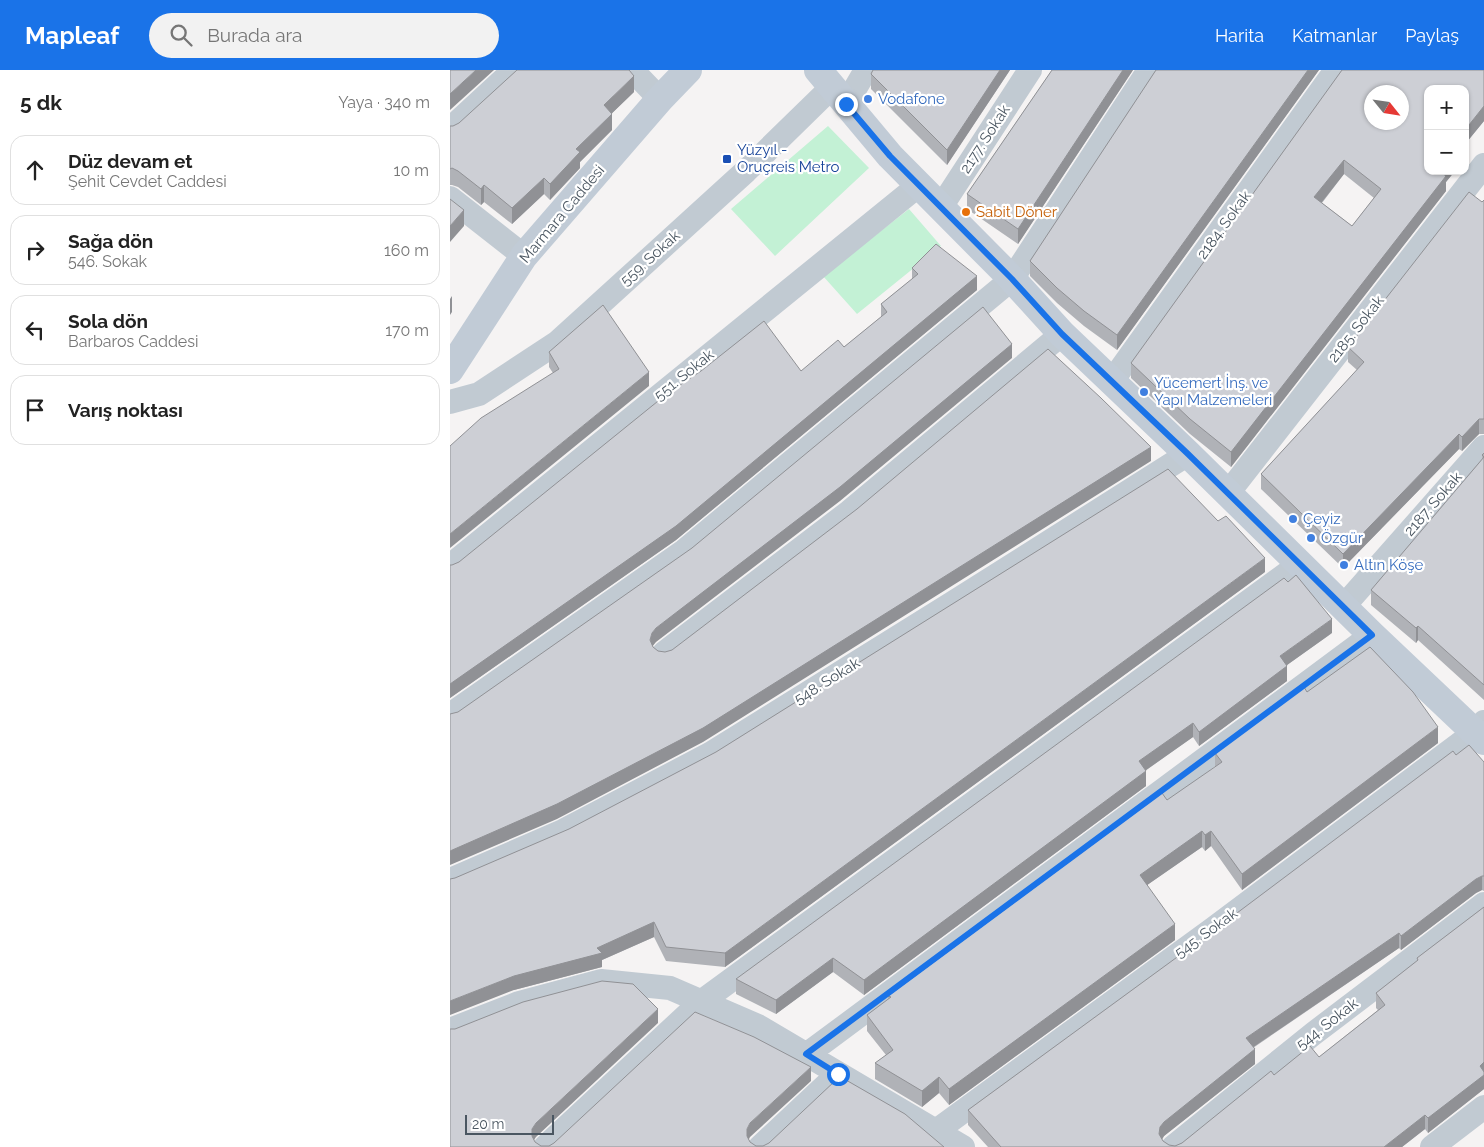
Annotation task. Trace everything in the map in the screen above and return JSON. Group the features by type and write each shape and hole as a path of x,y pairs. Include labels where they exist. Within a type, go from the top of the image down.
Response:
{"main road":[{"name":"Marmara Caddesi","path":"450,370 524,256 660,99 688,70"},
{"path":"832,87 890,156 1012,279 1062,334 1188,454 1372,635 1481,732"}],"street":[{"path":"450,129 514,70"},
{"path":"632,70 660,99"},
{"name":"559. Sokak","path":"450,402 479,394 558,342 746,171 832,87 866,70"},
{"name":"2177. Sokak","path":"941,207 1030,70"},
{"path":"450,715 684,552 1012,279 1149,70"},
{"name":"2184. Sokak","path":"1112,381 1336,70"},
{"name":"2185. Sokak","path":"1228,493 1484,165"},
{"name":"551. Sokak","path":"450,566 919,185"},
{"path":"450,198 524,256"},
{"path":"664,653 849,512 1062,334"},
{"name":"2187. Sokak","path":"1343,606 1484,447"},
{"name":"548. Sokak","path":"450,880 563,831 710,754 1188,454"},
{"path":"545,1147 701,1002 1300,564"},
{"path":"806,1054 1372,635"},
{"name":"545. Sokak","path":"936,1131 1481,732"},
{"name":"544. Sokak","path":"1173,1147 1313,1034 1484,904"},
{"path":"450,1030 519,1003 601,981 670,988 758,1026 963,1147"},
{"path":"760,1147 838,1074"},
{"path":"1432,1147 1484,1107"}],"green space":[{"path":"828,126 869,168 775,256 731,209"},
{"path":"909,209 941,246 857,314 823,276"}],"building":[{"path":"450,70 476,70 450,94"},
{"path":"517,70 629,70 634,76 604,105 612,114 576,149 580,152 550,184 544,178 512,208 484,185 481,189 458,171 450,169 450,126 459,123"},
{"path":"873,70 1000,70 947,150 871,74"},
{"path":"1052,70 1123,70 1018,229 967,194"},
{"path":"1156,70 1308,70 1117,335 1084,311 1030,261"},
{"path":"1342,70 1484,70 1484,106 1469,125 1469,85 1424,85 1424,175 1446,176 1231,452 1190,419 1131,363","holes":["1344,160 1381,189 1352,226 1314,197"]},
{"path":"1469,192 1482,202 1484,200 1484,419 1479,419 1462,437 1459,434 1343,554 1261,474 1364,362 1348,347"},
{"path":"450,199 464,210 450,226"},
{"path":"936,244 977,276 676,526 450,684 450,565 459,562 668,393 701,371 764,321 801,371 838,340 844,347 887,312 881,304 918,274 912,268"},
{"path":"603,305 649,372 450,534 450,446 481,418 559,369 549,352"},
{"path":"983,307 1012,344 840,487 656,628 650,640 653,647 658,651 672,650 857,509 1048,349 1151,447 703,728 557,804 450,851 450,714 458,712 692,548"},
{"path":"1484,457 1484,685 1418,626 1416,628 1371,590"},
{"path":"1168,469 1218,521 1226,516 1265,558 725,953 666,947 654,922 597,948 602,953 514,976 450,1001 450,879 569,829 716,752"},
{"path":"1296,575 1332,619 1280,656 1287,666 1199,732 1193,723 1139,761 1146,771 864,980 833,958 776,1000 736,979 1284,578 1288,582"},
{"path":"1370,647 1413,692 1438,727 1242,874 1211,831 1205,835 1202,831 1140,875 1175,924 949,1089 939,1077 922,1091 875,1063 893,1050 867,1015 891,997 888,996 1162,793 1167,800 1222,762 1215,753 1304,687 1307,692"},
{"path":"1469,745 1484,762 1484,876 1476,879 1401,936 1399,933 1246,1038 1255,1049 1164,1122 1160,1127 1159,1134 1163,1141 1169,1145 1175,1146 1182,1143 1271,1071 1274,1075 1310,1046 1319,1057 1385,1005 1376,993 1418,960 1417,958 1484,907 1484,1062 1480,1066 1484,1075 1428,1118 1425,1115 1384,1147 1001,1147 968,1110 1221,925 1453,751 1456,755"},
{"path":"602,981 633,984 658,1009 536,1123 532,1129 532,1136 535,1142 541,1146 549,1146 554,1143 695,1012 754,1037 811,1067 750,1123 747,1129 747,1136 750,1142 756,1146 763,1146 769,1143 836,1080 842,1083 846,1080 905,1114 944,1147 450,1147 450,1029 455,1029 523,1002"}],"place":[{"name":"Vodafone","path":"868,99"},
{"name":"Yüzyıl - Oruçreis Metro","path":"727,159"},
{"name":"Sabit Döner","path":"966,212"},
{"name":"Yücemert İnş. ve Yapı Malzemeleri","path":"1144,392"},
{"name":"Çeyiz","path":"1293,519"},
{"name":"Özgür","path":"1311,538"},
{"name":"Altın Köşe","path":"1344,565"}],"route":[{"path":"838,1074 806,1054 1372,635 1188,454 1062,334 1012,279 890,156 846,104"}]}
